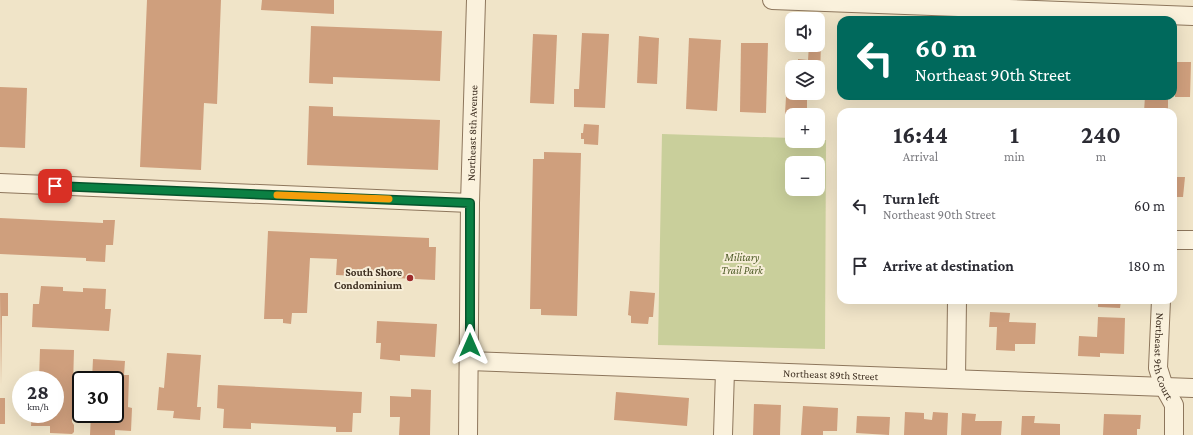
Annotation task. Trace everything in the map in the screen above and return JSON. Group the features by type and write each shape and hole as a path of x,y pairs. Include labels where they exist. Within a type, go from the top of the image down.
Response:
{"street":[{"name":"Northeast 8th Avenue","path":"468,435 470,361 470,203 476,0"},
{"path":"772,0 1193,16"},
{"path":"0,183 470,203"},
{"path":"1177,240 1193,240"},
{"path":"956,378 957,304"},
{"name":"Northeast 9th Court","path":"1161,304 1158,368 1164,387 1174,405 1174,435"},
{"name":"Northeast 89th Street","path":"470,361 1193,388"},
{"path":"723,435 725,371"}],"green space":[{"name":"Military Trail Park","path":"662,134 785,138 785,148 825,148 826,140 825,349 658,345"}],"building":[{"path":"147,0 221,0 217,104 204,103 201,170 140,167"},
{"path":"262,0 334,0 334,14 261,10"},
{"path":"311,26 442,31 440,81 333,77 333,84 309,83"},
{"path":"582,33 609,34 605,108 574,107 574,89 579,89"},
{"path":"533,34 557,35 554,104 530,103"},
{"path":"639,36 659,38 657,84 637,83"},
{"path":"689,38 721,40 717,111 686,109"},
{"path":"741,43 768,43 766,113 740,112"},
{"path":"809,52 821,52 820,60 808,60"},
{"path":"1177,62 1191,62 1190,97 1177,97"},
{"path":"0,87 27,88 25,148 0,147"},
{"path":"786,100 807,100 807,108 785,108"},
{"path":"1145,100 1168,100 1168,108 1144,108"},
{"path":"309,106 333,107 333,116 440,120 438,170 307,165"},
{"path":"584,124 599,125 598,145 584,144 584,139 581,139 581,133 583,133"},
{"path":"544,152 581,153 577,316 541,315 541,309 530,309 533,159 544,159"},
{"path":"1177,177 1185,177 1183,197 1177,197"},
{"path":"0,218 103,223 103,220 115,220 113,245 106,245 105,262 86,261 86,258 0,254"},
{"name":"South Shore Condominium","path":"268,231 429,238 429,247 436,247 435,280 336,275 337,259 310,258 307,313 292,313 291,324 283,323 283,319 264,319"},
{"path":"41,286 63,287 63,291 83,292 83,288 106,289 105,309 111,309 109,331 32,327 33,304 39,304"},
{"path":"630,291 655,293 653,317 649,317 648,324 631,323 631,316 628,315"},
{"path":"0,293 8,293 8,316 2,316 1,385"},
{"path":"1098,304 1120,304 1120,308 1098,307"},
{"path":"990,312 1010,313 1009,322 1036,323 1035,344 1015,344 1015,351 996,350 997,327 989,327"},
{"path":"1098,317 1125,318 1124,354 1100,353 1100,357 1078,356 1079,336 1097,337"},
{"path":"377,321 437,324 435,357 400,355 400,361 380,359 381,343 376,343"},
{"path":"40,349 74,350 73,371 72,371 72,423 74,425 74,432 72,434 50,433 50,426 31,426 31,423 64,423 64,371 39,371"},
{"path":"167,353 201,355 197,407 201,407 200,420 173,418 174,411 157,410 159,387 164,388"},
{"path":"93,359 125,361 124,375 124,371 92,371"},
{"path":"124,375 129,375 128,407 132,408 131,431 115,430 115,435 90,435 91,423 124,423"},
{"path":"218,385 362,392 361,413 353,413 352,432 336,432 336,427 251,423 251,429 223,428 224,409 217,408"},
{"path":"411,389 431,390 430,435 399,435 400,417 390,417 390,396 411,397"},
{"path":"616,392 689,398 687,426 614,420"},
{"path":"0,398 5,398 5,424 0,424"},
{"path":"754,404 781,405 780,435 753,435"},
{"path":"803,406 838,408 837,431 823,431 823,435 801,435"},
{"path":"905,412 924,413 924,419 932,420 933,412 948,413 947,435 904,435"},
{"path":"962,413 976,414 975,421 1002,421 1001,435 961,435"},
{"path":"1104,414 1141,415 1140,429 1137,429 1137,435 1103,435"},
{"path":"857,416 890,417 889,435 856,433"},
{"path":"1022,416 1035,416 1034,423 1060,424 1060,435 1021,435"}],"slow traffic":[{"path":"277,195 389,199"}],"place":[{"name":"South Shore Condominium","path":"410,278"}],"route":[{"path":"55,186 470,203 470,345"}]}
